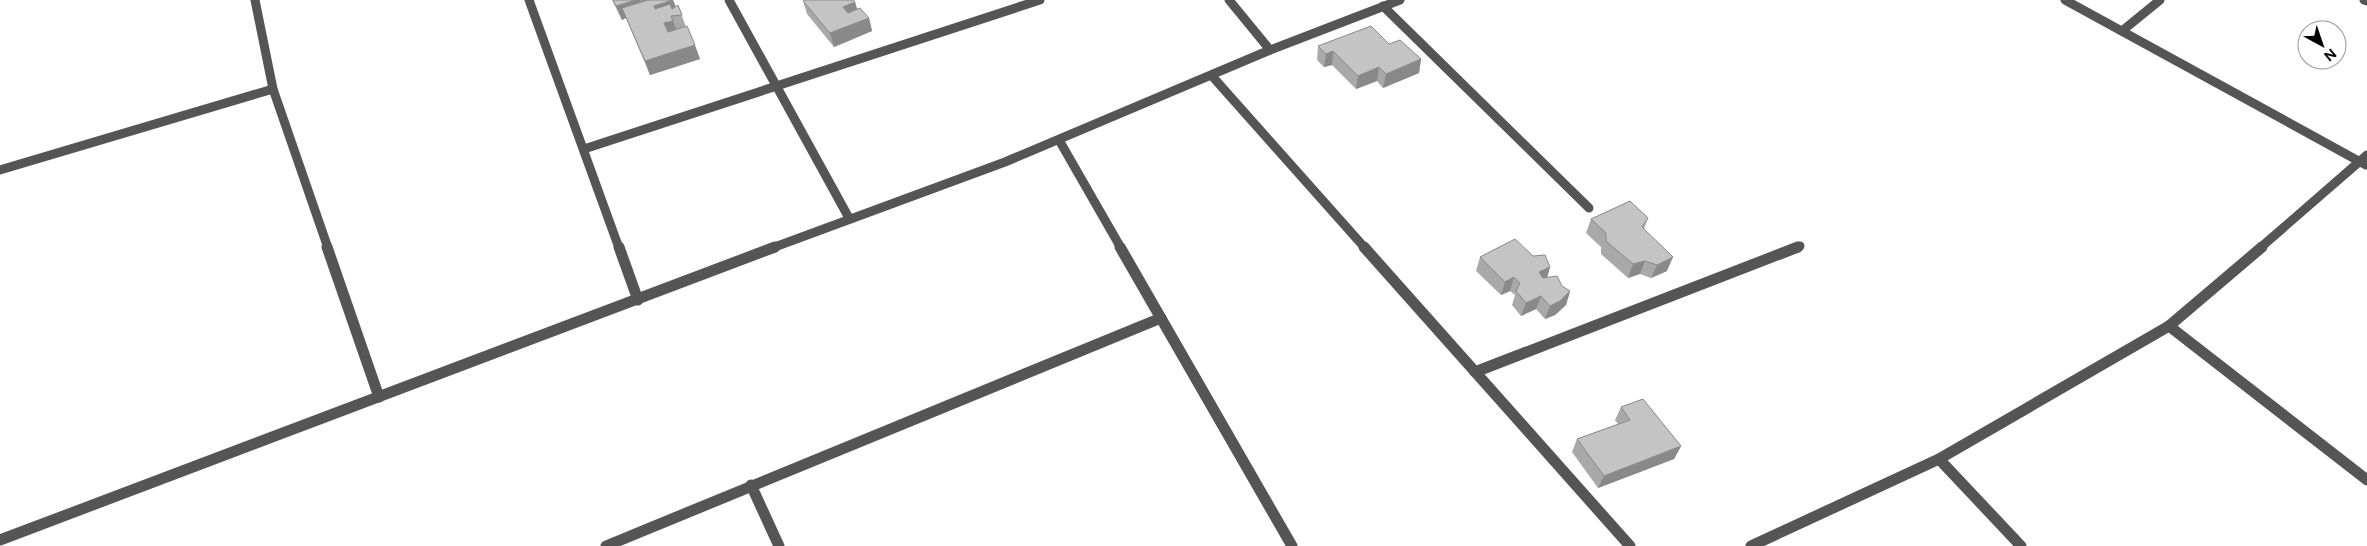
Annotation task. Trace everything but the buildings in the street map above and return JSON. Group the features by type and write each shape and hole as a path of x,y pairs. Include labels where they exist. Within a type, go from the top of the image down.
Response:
{"street":[{"path":"255,0 273,89 378,397"},
{"path":"529,0 638,300"},
{"path":"729,0 848,218"},
{"path":"584,149 1040,0"},
{"path":"1229,0 1270,50"},
{"path":"0,540 638,300 848,218 1005,162 1270,50 1400,0"},
{"path":"1751,546 1939,459 2169,326 2365,161 2065,0"},
{"path":"2122,31 2160,0"},
{"path":"1384,6 1589,208"},
{"path":"1212,76 1630,546"},
{"path":"0,170 273,89"},
{"path":"1058,140 1292,546"},
{"path":"1475,372 1800,246"},
{"path":"606,546 1161,318"},
{"path":"2169,326 2367,480"},
{"path":"1939,459 2021,546"},
{"path":"751,485 779,546"}]}
